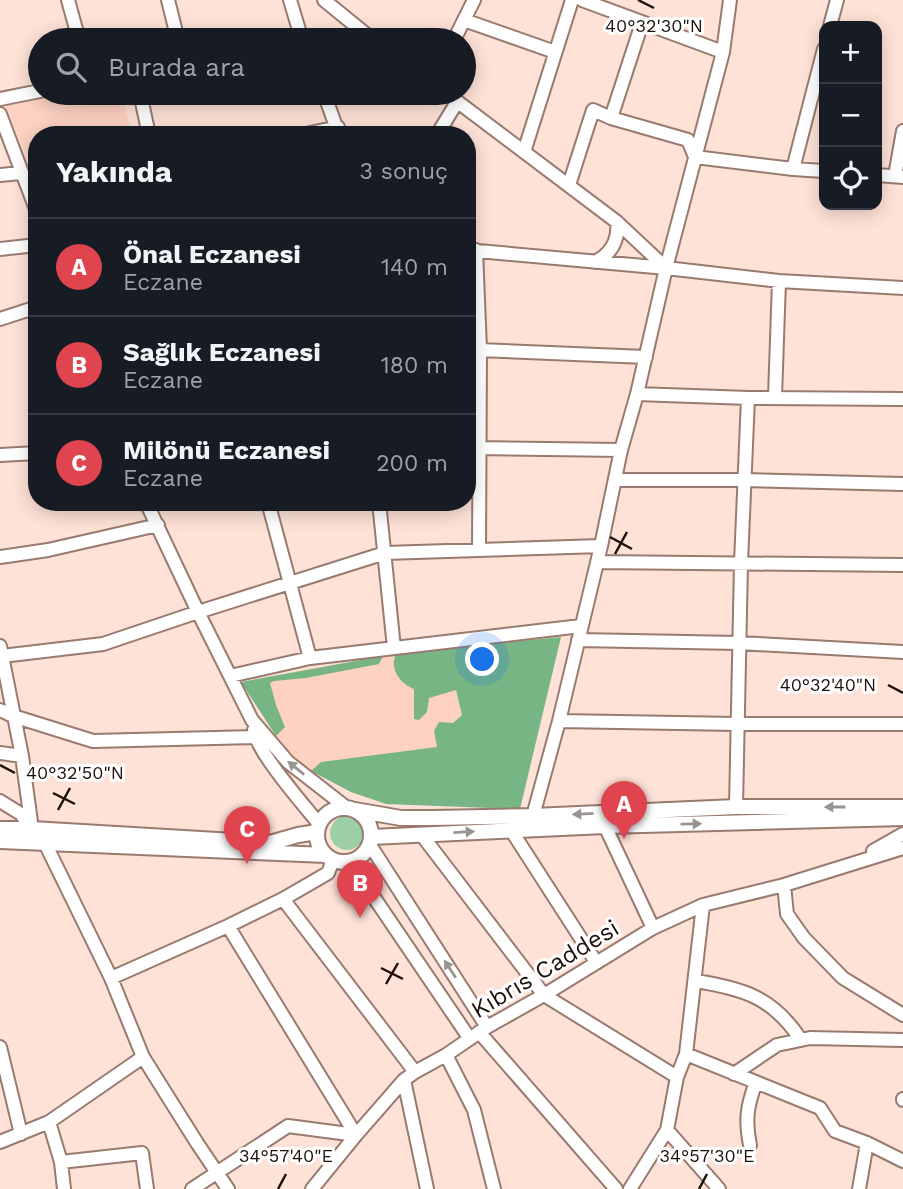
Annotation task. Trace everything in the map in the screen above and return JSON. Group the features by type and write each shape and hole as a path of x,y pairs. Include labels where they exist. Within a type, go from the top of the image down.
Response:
{"main road":[{"path":"329,858 320,849 317,841 318,828 330,811 338,808 401,818 533,816 736,807 903,807"},
{"path":"0,841 44,841 329,858 350,862 365,853 371,841 368,821 362,814 351,809"},
{"path":"371,841 421,834 606,826 903,821"},
{"path":"0,829 270,843 318,828"}],"street":[{"path":"68,0 76,28"},
{"path":"168,0 175,28"},
{"path":"290,0 296,28"},
{"path":"324,0 358,28"},
{"path":"460,28 474,0"},
{"path":"524,152 572,0"},
{"path":"583,0 723,52"},
{"path":"533,816 559,721 666,268 723,52 730,0"},
{"path":"831,21 837,0"},
{"path":"464,20 555,52"},
{"path":"611,118 642,23"},
{"path":"793,169 819,68"},
{"path":"0,99 28,93"},
{"path":"143,105 147,126"},
{"path":"329,105 337,126"},
{"path":"442,126 455,105"},
{"path":"461,105 617,222 666,268"},
{"path":"569,185 593,110 611,118 688,140 695,157"},
{"path":"0,114 28,190"},
{"path":"899,177 903,131"},
{"path":"695,157 819,171"},
{"path":"0,175 21,173"},
{"path":"595,262 609,252 614,244 617,222"},
{"path":"0,248 28,246"},
{"path":"476,250 779,281 903,288"},
{"path":"775,397 779,281"},
{"path":"476,305 480,349 479,550"},
{"path":"0,319 28,310"},
{"path":"480,349 646,357"},
{"path":"637,394 903,399"},
{"path":"736,807 741,563 748,398"},
{"path":"479,448 621,450"},
{"path":"0,455 28,453"},
{"path":"615,480 903,484"},
{"path":"151,511 252,720 288,762 351,809"},
{"path":"270,511 310,658"},
{"path":"381,511 394,648"},
{"path":"0,557 48,550 158,525"},
{"path":"32,829 22,756 1,651 103,644 385,554 601,546"},
{"path":"597,562 903,565"},
{"path":"230,676 310,658 581,626"},
{"path":"578,640 739,643 903,652"},
{"path":"0,710 93,741 254,737"},
{"path":"252,720 254,737 318,828"},
{"path":"559,721 903,724"},
{"path":"0,753 22,756"},
{"path":"0,801 21,814 32,829"},
{"path":"848,864 903,833 903,821"},
{"path":"606,826 653,928"},
{"path":"511,830 596,962"},
{"path":"421,834 544,995 677,1077"},
{"path":"44,841 111,978 143,1057 228,1189"},
{"path":"371,841 479,1033"},
{"path":"848,864 903,848"},
{"path":"111,978 284,899 328,873 329,858"},
{"path":"350,862 479,1033 615,1189"},
{"name":"Kıbrıs Caddesi","path":"313,1189 356,1135 410,1076 479,1033 653,928 703,905 784,885 848,864"},
{"path":"784,885 787,914 804,938 843,978 903,1015"},
{"path":"284,899 410,1076 427,1189"},
{"path":"630,1189 667,1130 677,1077 686,1055 703,905"},
{"path":"228,926 356,1135"},
{"path":"695,981 733,988 753,996 791,1023 801,1040"},
{"path":"734,1074 777,1045 810,1038 903,1040"},
{"path":"0,1047 20,1134"},
{"path":"446,1055 474,1110 494,1189"},
{"path":"686,1055 820,1108 835,1131 903,1161"},
{"path":"0,1142 49,1122 143,1057"},
{"path":"750,1145 746,1125 749,1101 756,1082"},
{"path":"49,1122 61,1161 64,1189"},
{"path":"192,1189 288,1126 356,1135"},
{"path":"667,1130 719,1189"},
{"path":"859,1189 867,1143"},
{"path":"61,1161 142,1153 147,1189"}],"shaded area":[{"path":"28,100 28,105 124,105 130,126 28,126 28,160 5,105"},
{"path":"561,637 386,804 351,792 297,761 276,736 241,682 396,653"}],"green space":[{"path":"561,637 520,809 386,804 351,792 311,771 321,762 437,747 434,731 439,722 453,723 462,715 456,690 429,698 427,712 419,720 414,719 414,689 404,683 396,673 396,653"},
{"path":"383,656 379,664 270,683 285,727 276,736 241,682"},
{"path":"347,816 359,821 364,833 359,845 347,850 335,845 330,833 335,821"}],"place":[{"name":"Önal Eczanesi","path":"624,839"},
{"name":"Milönü Eczanesi","path":"247,864"},
{"name":"Sağlık Eczanesi","path":"360,918"}]}
